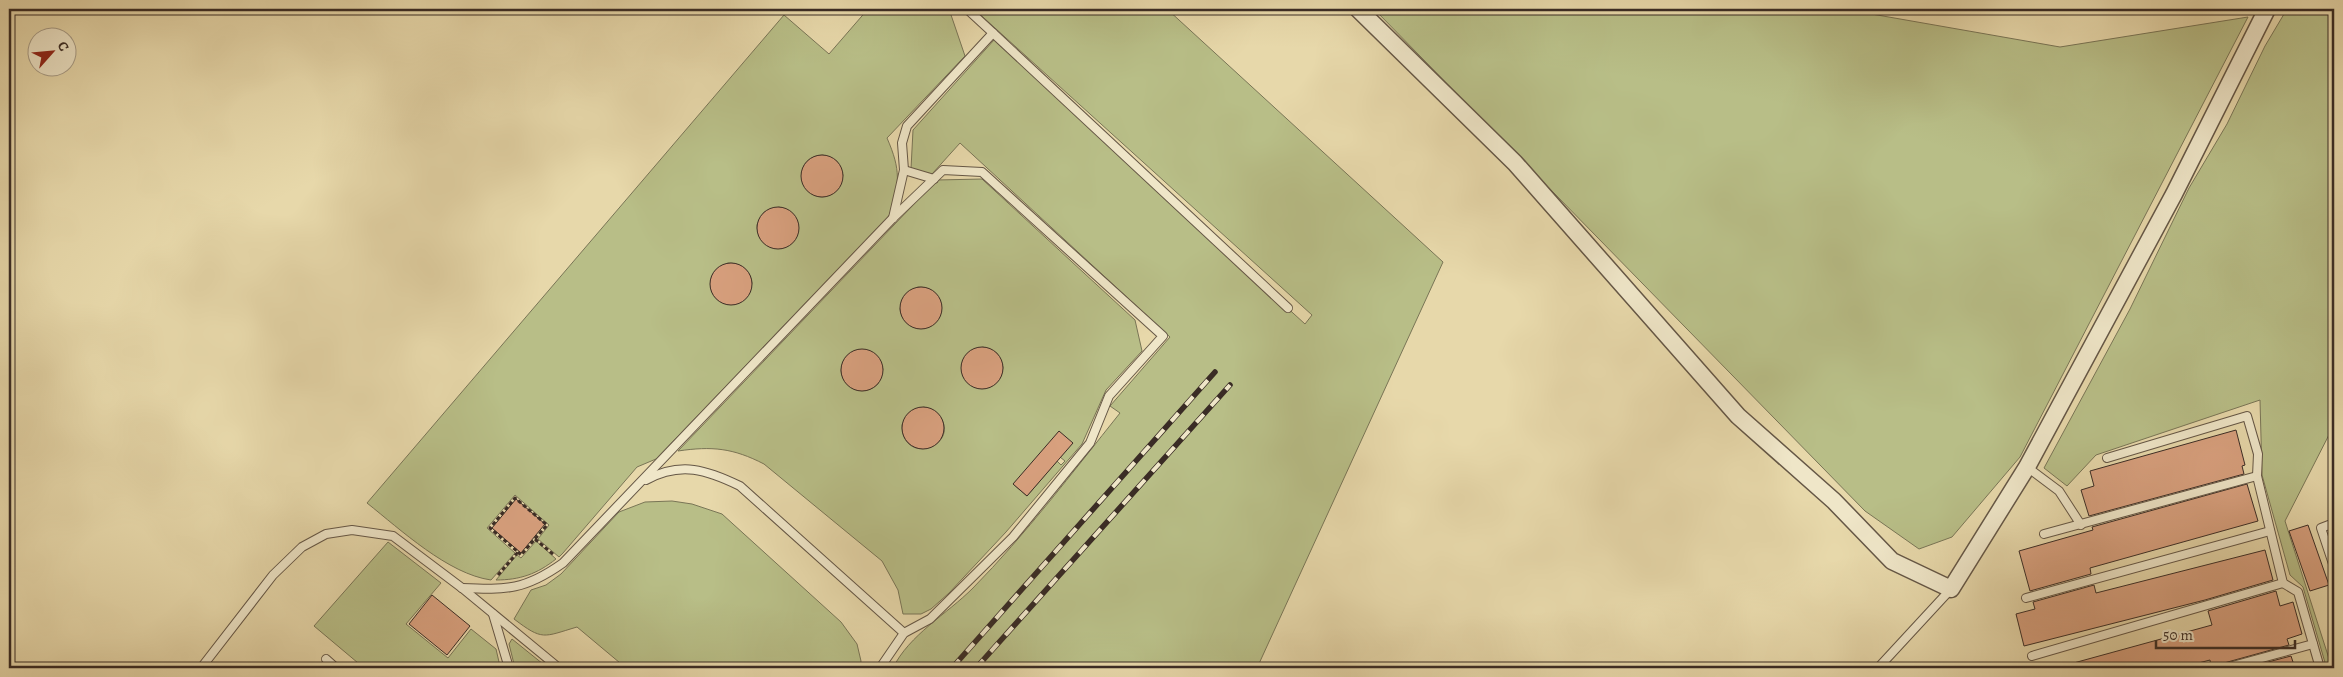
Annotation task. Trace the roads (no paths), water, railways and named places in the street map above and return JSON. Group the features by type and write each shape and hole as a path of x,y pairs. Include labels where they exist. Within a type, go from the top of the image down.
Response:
{"street":[{"path":"1358,9 1515,163 1738,416 1834,501 1892,561 1951,589 2028,467 2174,194 2267,9"}],"lane":[{"path":"967,9 1288,308"},
{"path":"893,218 904,170 902,143 908,126 993,33"},
{"path":"904,170 934,179"},
{"path":"462,588 500,589 531,583 562,563 893,218 943,170 982,172 1162,336 1108,396 1090,443 1013,537 930,619 904,633 880,668"},
{"path":"2107,458 2246,416 2258,454 2257,476 2283,582 2298,592 2320,668"},
{"path":"2028,467 2059,491 2081,525"},
{"path":"640,483 662,471 690,468 716,474 740,486 904,633"},
{"path":"2044,534 2257,476"},
{"path":"2333,521 2321,528 2334,567"},
{"path":"201,668 273,575 302,547 326,534 352,530 392,535 462,588 559,668"},
{"path":"2026,598 2270,530"},
{"path":"2032,656 2283,582"},
{"path":"1878,668 1951,589"},
{"path":"493,614 508,665 501,668"},
{"path":"2225,668 2313,644"},
{"path":"326,660 336,668"}],"railway":[{"path":"952,668 1215,372"},
{"path":"976,668 1230,385"}]}
